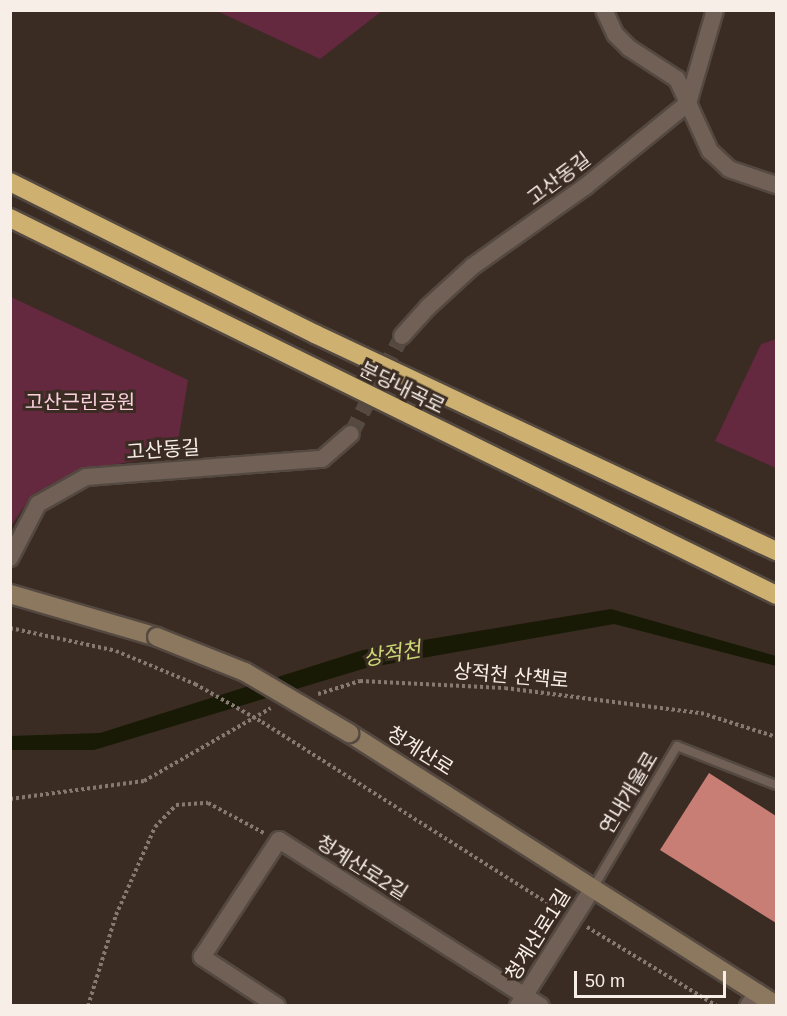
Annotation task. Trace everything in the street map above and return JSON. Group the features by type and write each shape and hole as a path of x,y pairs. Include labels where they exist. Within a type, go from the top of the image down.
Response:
{"highway":[{"name":"분당내곡로","path":"10,182 315,334 777,551"},
{"name":"분당내곡로","path":"10,218 777,595"}],"main road":[{"name":"청계산로","path":"10,594 157,637 245,672 349,733 593,888 753,999 777,1005"}],"street":[{"path":"604,10 615,34 628,48 677,79 711,151 729,169 777,185"},
{"path":"687,103 715,10"},
{"name":"고산동길","path":"402,336 427,308 473,266 586,186 687,103"},
{"name":"고산동길","path":"10,558 38,504 87,477 322,459 351,434"},
{"path":"277,1005 202,957 279,840"},
{"name":"청계산로2길","path":"279,840 522,1000 541,1005"},
{"name":"청계산로1길","path":"522,1000 593,888"}],"lane":[{"name":"연내개울로","path":"593,888 677,746 777,784"}],"path":[{"path":"10,628 116,651 195,684 262,722 573,919 717,1005"},
{"name":"상적천 산책로","path":"316,694 360,681 505,688 701,713 777,737"},
{"path":"10,799 144,781 194,755 261,711 283,704"},
{"path":"88,1005 124,895 154,826 176,805 208,803 279,840"}],"green space":[{"path":"382,10 320,59 217,11"},
{"name":"고산근린공원","path":"11,297 188,380 176,454 76,471 32,495 11,526"},
{"path":"776,339 776,468 715,441 761,344"}],"water":[{"name":"상적천","path":"611,609 776,656 776,666 614,624 366,668 94,750 11,750 10,736 100,733 363,650"}],"building":[{"path":"709,773 776,816 776,923 660,850"}],"tunnel":[{"path":"351,434 402,336"}]}
